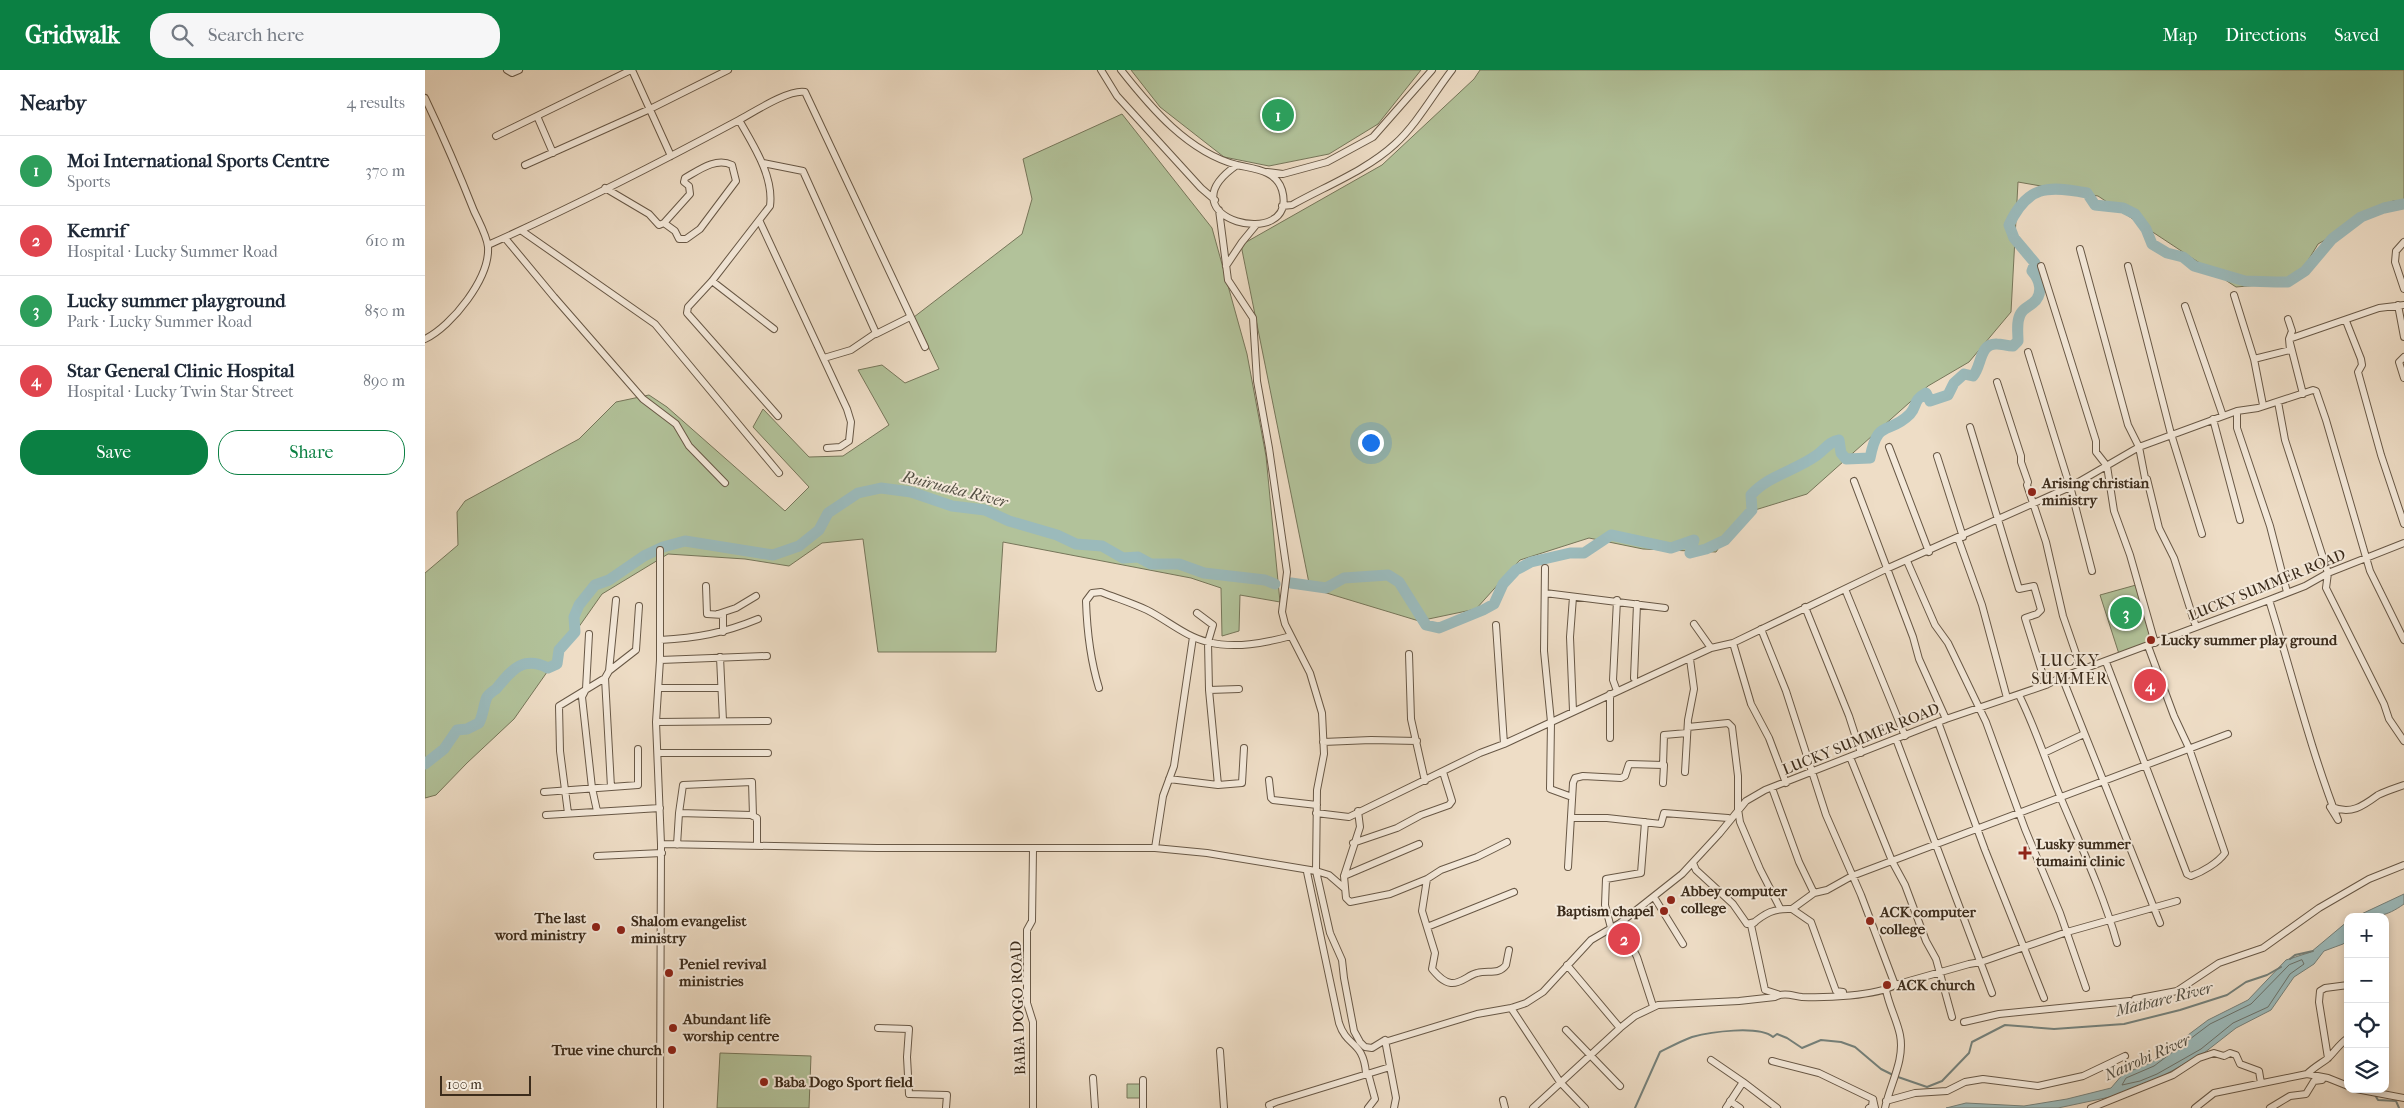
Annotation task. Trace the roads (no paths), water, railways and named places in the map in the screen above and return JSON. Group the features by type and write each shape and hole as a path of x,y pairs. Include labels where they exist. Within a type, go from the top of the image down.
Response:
{"street":[{"path":"507,70 512,73 519,70"},
{"path":"496,136 632,70 671,156"},
{"path":"525,165 650,109 728,70"},
{"path":"1101,70 1117,96 1201,188 1215,200"},
{"path":"1121,70 1153,110 1186,138 1225,162 1283,174 1327,162 1373,137 1432,70"},
{"path":"1282,206 1292,205 1356,170 1395,144 1405,134 1452,70"},
{"path":"488,245 522,231 671,156 772,102 795,93 805,92 925,347"},
{"path":"425,98 455,164 488,245 487,261 477,285 449,321 425,339"},
{"path":"537,116 553,153"},
{"path":"739,120 763,163 771,199 769,209 713,281 688,307 687,313 778,416"},
{"path":"605,188 649,214 659,225 664,223 691,194 689,186 684,182 685,178 715,162 732,165 736,181 695,234 686,239 679,239 675,231 664,223"},
{"path":"763,163 803,171 876,334"},
{"path":"1237,165 1227,172 1216,184 1215,200 1219,210 1230,284 1253,318 1257,382 1269,448 1287,572 1283,612 1291,636 1310,673 1322,713 1325,754 1316,809 1316,871"},
{"path":"1219,210 1235,222 1257,225 1271,220 1278,214 1282,206 1283,196 1281,187 1267,172"},
{"path":"760,222 840,391 851,422 849,441 840,447 827,448"},
{"path":"1226,267 1242,242 1257,225"},
{"path":"522,231 655,324 779,473"},
{"path":"505,238 643,398 676,424 689,446 725,483"},
{"path":"2404,242 2396,251 2395,262 2404,289"},
{"path":"2080,249 2128,425 2139,447 2145,478 2147,479 2159,528 2174,558 2196,627"},
{"path":"2041,266 2096,441 2096,452 2107,466 2114,511 2130,555 2155,643"},
{"path":"2128,266 2171,434 2203,534"},
{"path":"713,281 774,329"},
{"path":"2234,295 2254,359 2263,405"},
{"path":"2289,339 2346,321 2379,308 2401,305 2404,337"},
{"path":"2185,306 2223,416"},
{"path":"824,358 851,350 910,316"},
{"path":"2254,359 2290,350 2289,339 2292,331 2288,319"},
{"path":"2346,321 2361,359 2362,365 2358,372 2381,456 2404,524"},
{"path":"2289,339 2303,394"},
{"path":"2029,352 2070,487 2092,571"},
{"path":"2404,357 2399,362 2404,378"},
{"path":"1997,382 2021,456 2021,462 2028,482 2027,485 2035,503 2034,509 2046,542 2060,607 2082,671"},
{"path":"1269,780 1271,798 1273,800 1349,817 1358,811 1425,781 1480,752 1504,744 1711,648 1733,643 1845,588 1929,552 2070,487 2139,447 2237,411 2258,408 2316,391 2327,420 2370,571 2404,640"},
{"path":"2278,402 2285,440 2328,573 2325,588 2384,704 2389,719 2404,741"},
{"path":"2237,411 2237,428 2269,526 2287,592"},
{"path":"2213,419 2240,520"},
{"path":"1970,427 2019,589 2034,586 2041,610 2037,614 2025,618 2046,685"},
{"path":"1889,447 1929,552"},
{"path":"1937,456 1960,538 1982,605 2007,698"},
{"path":"1854,482 1913,637 1919,659 1946,719"},
{"name":"LUCKY SUMMER ROAD","path":"1316,871 1330,933 1342,960 1343,978 1356,1036 1365,1047 1372,1048 1385,1040 1388,1041 1477,1014 1511,1008 1526,1003 1543,992 1591,940 1620,923 1693,864 1746,801 1812,771 1938,722 2046,685 2062,677 2305,586 2328,573 2404,543"},
{"path":"660,550 660,660 656,722 662,852 661,1108"},
{"path":"1907,561 1938,630 1948,643 1979,707 2067,932 2086,988"},
{"path":"1545,568 1544,651 1551,722 1550,790 1572,797"},
{"path":"706,586 707,614"},
{"path":"1845,588 1905,736"},
{"path":"1099,688 1092,664 1087,635 1086,601 1092,593 1101,592 1147,610 1193,637 1208,642 1234,646 1268,642 1291,636"},
{"path":"1545,593 1617,600 1665,608"},
{"path":"707,614 727,613 756,596"},
{"path":"1573,597 1571,637 1573,712"},
{"path":"609,671 616,600"},
{"path":"1610,738 1614,693 1617,600"},
{"path":"2269,600 2295,681 2316,764 2331,801 2334,811 2338,820 2331,807 2336,809 2341,811 2355,810 2380,794 2404,784"},
{"path":"1634,678 1637,604"},
{"path":"568,813 564,791 558,709 562,703 605,678 609,671 636,650 639,606"},
{"path":"1805,607 1849,716 1861,753"},
{"path":"1197,613 1213,624 1208,642 1209,690 1218,785"},
{"path":"707,614 723,615 723,632"},
{"path":"660,640 694,638 723,632 758,619"},
{"path":"1694,624 1711,648"},
{"path":"1496,625 1504,744"},
{"path":"1761,629 1786,691 1826,815 1895,985"},
{"path":"589,634 586,689 582,697 592,788 597,811"},
{"path":"1155,848 1159,815 1174,766 1193,637"},
{"path":"1733,643 1751,704 1769,738 1787,783"},
{"path":"2106,662 2144,766 2187,874 2191,876 2221,858 2225,853 2189,748 2174,716 2148,646"},
{"path":"1409,654 1411,719 1425,781"},
{"path":"660,660 767,656"},
{"path":"720,657 723,721"},
{"path":"1685,772 1687,730 1693,689 1690,659"},
{"path":"2062,677 2161,923"},
{"path":"605,678 611,786"},
{"path":"659,688 720,688"},
{"path":"1209,690 1239,688"},
{"path":"2019,695 2111,920 2117,943"},
{"path":"656,722 768,720"},
{"path":"1938,722 2044,998"},
{"path":"1663,783 1664,735 1729,723 1732,727 1739,776 1738,809 1741,822 1760,869 1780,908"},
{"path":"2044,753 2084,734"},
{"path":"1792,910 1814,893 1827,890 1852,876 2061,799 2228,734"},
{"path":"1896,739 1992,993"},
{"path":"1323,742 1417,741"},
{"path":"1169,779 1218,785 1242,783 1244,748"},
{"path":"544,792 638,785 638,749"},
{"path":"658,753 768,753"},
{"path":"1850,757 1940,972 1952,1017"},
{"path":"1568,867 1573,780 1577,776 1621,778 1625,776 1629,764 1664,764"},
{"path":"1353,843 1397,828 1421,815 1449,805 1452,801 1443,772"},
{"path":"677,845 683,785 752,782 753,816"},
{"path":"1772,788 1799,862 1814,893"},
{"path":"546,815 660,808"},
{"path":"1358,811 1360,827 1353,843 1344,876 1346,898 1350,902 1389,894 1427,879 1441,870 1477,857 1507,842"},
{"path":"679,813 753,816 757,818 757,844"},
{"path":"1571,818 1607,818 1662,824 1664,813 1728,818"},
{"path":"1611,928 1605,905 1606,879 1641,873 1645,822"},
{"path":"661,844 757,844 877,848 1155,848 1207,853 1316,871 1329,874 1344,888"},
{"path":"1344,876 1419,844"},
{"name":"BABA DOGO ROAD","path":"1033,848 1032,921 1027,930 1027,1003 1033,1022 1033,1108"},
{"path":"597,856 662,852"},
{"path":"1693,864 1696,870 1733,904 1747,924 1755,922 1751,925"},
{"path":"1964,1022 1999,1014 2133,1000 2177,991 2219,963 2263,948 2319,908 2369,879 2404,865"},
{"path":"1307,872 1339,1023 1344,1037 1359,1048 1363,1054 1375,1099 1368,1108"},
{"path":"1427,879 1422,911 1435,953 1432,969 1446,981 1459,982 1475,973 1502,970 1507,965 1509,950"},
{"path":"1427,927 1514,892"},
{"path":"1654,897 1683,944"},
{"path":"1751,925 1765,990 1780,995 1802,997 1885,990 1895,985 1981,962 2067,932 2153,906 2177,901"},
{"path":"1751,925 1765,913 1780,908 1792,910 1811,922 1836,991 1852,994"},
{"path":"1620,923 1637,958 1653,1006"},
{"path":"1567,965 1620,1028"},
{"path":"2329,1058 2319,1002 2320,991 2325,988 2344,986"},
{"path":"1885,990 1900,1035 1901,1056 1885,1105"},
{"path":"1533,1108 1620,1028 1635,1016 1653,1006 1670,1003 1739,1001 1780,995"},
{"path":"1511,1008 1560,1082 1585,1108"},
{"path":"878,1028 909,1029 907,1057 909,1094 947,1095 946,1108"},
{"path":"1566,1030 1620,1086"},
{"path":"1385,1040 1396,1098 1394,1108"},
{"path":"2307,1074 2315,1066 2329,1058 2337,1046 2344,1041"},
{"path":"1220,1051 1223,1108"},
{"path":"2091,1108 2173,1075 2199,1058 2214,1053 2224,1056 2231,1052 2236,1054 2240,1064 2259,1071 2261,1083"},
{"path":"1885,1105 1915,1093 1947,1091 1965,1082 1983,1080 2038,1086 2083,1076 2125,1056"},
{"path":"1711,1060 1777,1108"},
{"path":"1773,1061 1819,1073 1873,1099"},
{"path":"1270,1108 1269,1105 1276,1102 1390,1067"},
{"path":"2195,1108 2214,1093 2307,1074 2328,1078 2344,1084"},
{"path":"1093,1078 1095,1108"},
{"path":"2270,1108 2290,1096 2306,1094 2314,1081 2328,1078"},
{"path":"1143,1080 1143,1108"},
{"path":"1726,1108 1743,1082"},
{"path":"2377,1093 2404,1098"},
{"path":"1869,1108 1872,1106 1873,1099"},
{"path":"1873,1099 1875,1108"},
{"path":"1503,1100 1505,1108"},
{"path":"1730,1101 1740,1108"}],"water":[{"path":"2404,894 2404,904 2392,912 2364,913"},
{"path":"2344,924 2344,943 2324,951 2314,964 2294,977 2271,1010 2236,1028 2204,1053 2159,1078 2110,1097 2058,1108 1946,1108 1966,1103 2024,1106 2067,1099 2111,1088 2123,1074 2152,1062 2208,1020 2248,1000 2286,960 2311,952"}],"waterway":[{"name":"Ruiruaka River","path":"1291,583 1326,588 1344,578 1388,575 1399,582 1426,625 1439,628 1494,604 1503,584 1516,570 1531,562 1570,553 1584,553 1611,535 1671,548 1694,540 1690,553 1706,549 1725,540 1752,510 1751,495 1758,488 1809,460 1830,444 1839,440 1841,453 1846,459 1870,458 1873,445 1880,432 1902,421 1910,414 1922,396 1926,393 1930,401 1948,395 1954,383 1964,374 1973,376 1987,347 1997,344 2013,346 2018,341 2019,316 2039,295 2040,287 2032,271 2035,263 2014,238 2009,225 2023,202 2040,191 2049,189 2073,190 2087,193 2095,205 2123,208 2135,214 2146,229 2152,244 2167,253 2183,257 2194,266 2245,281 2288,282 2305,271 2332,239 2361,217 2384,208 2404,204"},
{"name":"Ruiruaka River","path":"425,764 444,749 457,730 467,729 479,723 487,697 512,671 524,664 539,664 548,668 557,664 559,650 575,632 574,617 579,605 595,585 609,580 644,556 663,547 685,541 773,555 799,546 819,530 828,513 858,493 881,488 911,492 952,506 985,510 1009,521 1057,535 1076,544 1102,546 1123,558 1138,557 1151,564 1179,564 1204,573 1265,580 1275,584"},
{"name":"Mathare River","path":"2290,959 2295,955 2313,951"},
{"name":"Mathare River","path":"1898,1077 1927,1087 1942,1081 1969,1053 1972,1042 2005,1025 2054,1029 2124,1024 2180,1010 2227,995 2246,982 2267,975 2281,967"},
{"name":"Mathare River","path":"1635,1108 1660,1052 1692,1037 1710,1033 1746,1030 1766,1033 1773,1037 1777,1034 1802,1048 1821,1040 1841,1042 1855,1047 1881,1069 1893,1075"},
{"path":"2375,1095 2378,1100 2396,1101 2399,1108"}],"place":[{"name":"Moi International Sports Centre","path":"1278,115"},
{"name":"Arising christian ministry","path":"2032,492"},
{"name":"Lucky summer playground","path":"2126,613"},
{"name":"Lucky summer play ground","path":"2151,640"},
{"name":"Star General Clinic Hospital","path":"2150,685"},
{"name":"Lusky summer tumaini clinic","path":"2025,853"},
{"name":"Abbey computer college","path":"1671,900"},
{"name":"Baptism chapel","path":"1664,911"},
{"name":"ACK computer college","path":"1870,921"},
{"name":"The last word ministry","path":"596,927"},
{"name":"Shalom evangelist ministry","path":"621,930"},
{"name":"Kemrif","path":"1624,939"},
{"name":"Peniel revival ministries","path":"669,973"},
{"name":"ACK church","path":"1887,985"},
{"name":"Abundant life worship centre","path":"673,1028"},
{"name":"True vine church","path":"672,1050"},
{"name":"Baba Dogo Sport field","path":"764,1082"}],"district":[{"name":"LUCKY SUMMER","path":"2070,669"}],"water label":[{"name":"Nairobi River","path":"2147,1057"}]}
